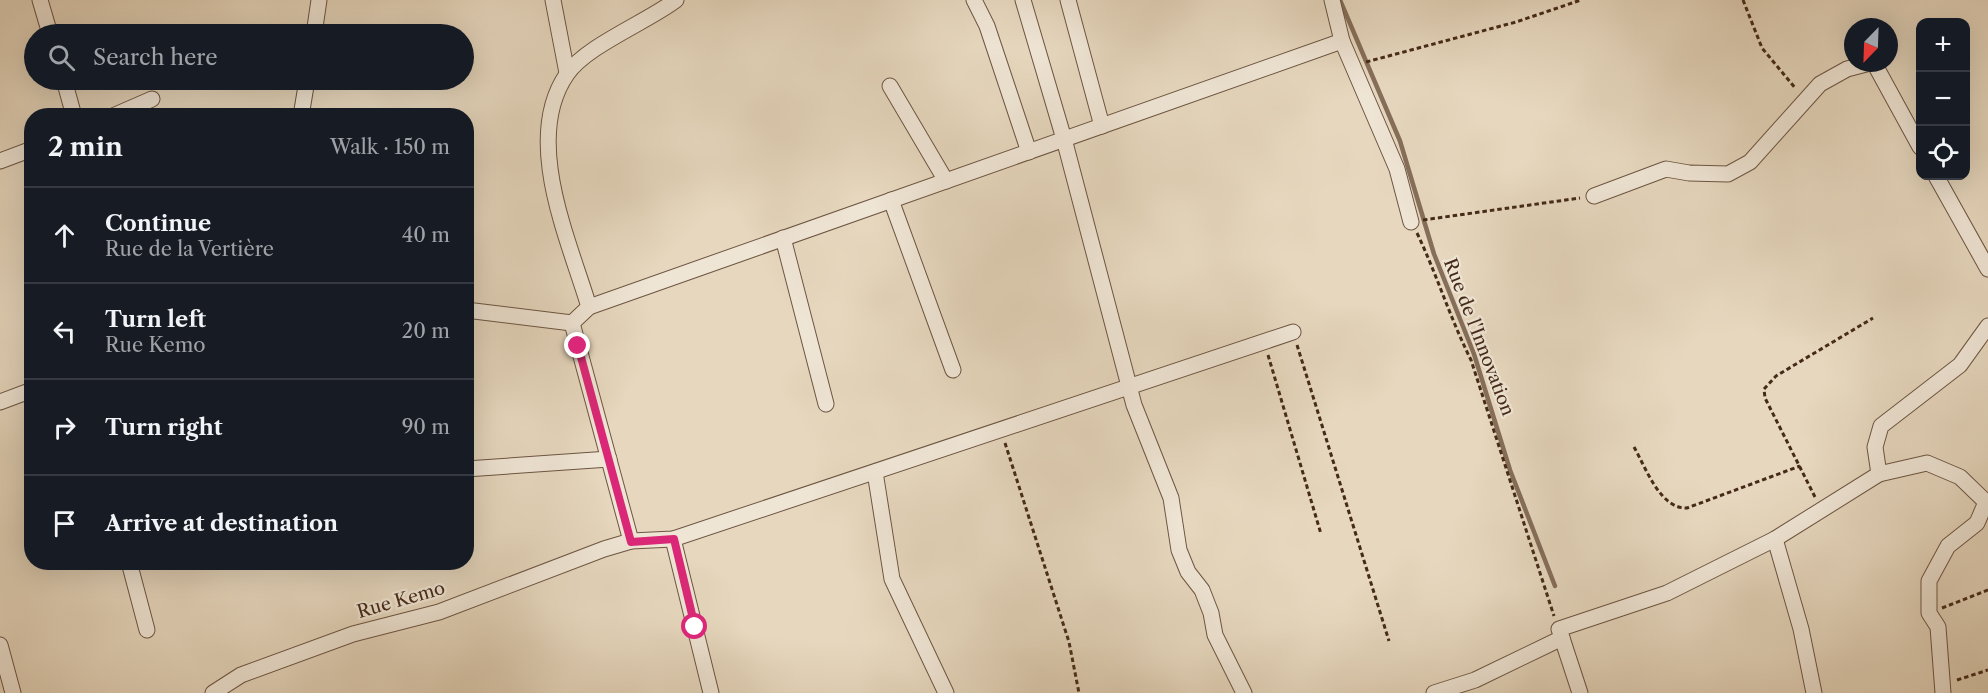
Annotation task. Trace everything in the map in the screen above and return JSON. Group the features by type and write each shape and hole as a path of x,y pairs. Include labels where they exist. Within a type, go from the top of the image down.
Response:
{"street":[{"path":"40,0 47,24"},
{"path":"315,24 319,0"},
{"path":"553,0 567,73"},
{"path":"590,307 550,171 547,138 554,102 567,73 592,52 676,0"},
{"path":"974,0 987,26 1029,152"},
{"path":"1023,0 1064,139 1142,431 1171,498 1179,550 1188,572 1202,590 1215,635 1244,693"},
{"path":"1068,0 1102,126"},
{"path":"1332,0 1342,41 1397,169 1411,222"},
{"path":"474,311 572,323 590,307 1342,41"},
{"path":"1594,195 1666,169 1689,173 1728,174 1750,162 1820,84 1844,71"},
{"path":"1877,72 1916,140"},
{"path":"890,86 946,181"},
{"path":"67,90 72,108"},
{"path":"302,108 305,90"},
{"path":"132,108 153,99"},
{"path":"0,161 24,152"},
{"path":"1938,180 1988,269"},
{"path":"891,200 953,370"},
{"path":"783,238 826,404"},
{"path":"572,323 631,542"},
{"path":"1879,474 1875,447 1881,426 1960,365 1988,326"},
{"name":"Rue Kemo","path":"213,693 241,675 353,634 439,612 604,549 631,542 674,539 1293,332"},
{"path":"0,402 24,393"},
{"path":"474,468 609,459"},
{"path":"1434,693 1475,680 1528,657 1560,634 1667,593 1775,539 1879,474 1927,463 1960,477 1987,502 1977,523 1948,546 1929,581 1929,613 1938,627 1942,689"},
{"path":"875,472 892,579 946,693"},
{"path":"674,539 711,693"},
{"path":"1775,539 1801,629 1814,693"},
{"path":"131,570 147,630"},
{"path":"1560,634 1580,693"},
{"path":"0,645 13,693"}],"path":[{"path":"1364,63 1516,22 1581,0"},
{"path":"1743,0 1762,48 1805,100"},
{"path":"1411,222 1594,195"},
{"name":"Rue de l'Innovation","path":"1411,222 1436,274 1455,328 1471,360 1560,634"},
{"path":"1821,510 1765,398 1764,389 1776,376 1873,318"},
{"path":"1293,332 1389,641"},
{"path":"1265,341 1321,534"},
{"path":"1001,430 1069,642 1079,693"},
{"path":"1634,447 1662,496 1680,508 1687,508 1800,466"},
{"path":"1929,613 1988,590"},
{"path":"1942,689 1988,670"}],"waterway":[{"path":"1340,0 1400,141 1434,254 1474,354 1510,470 1555,586"}],"route":[{"path":"578,346 631,542 674,539 695,627"}]}
